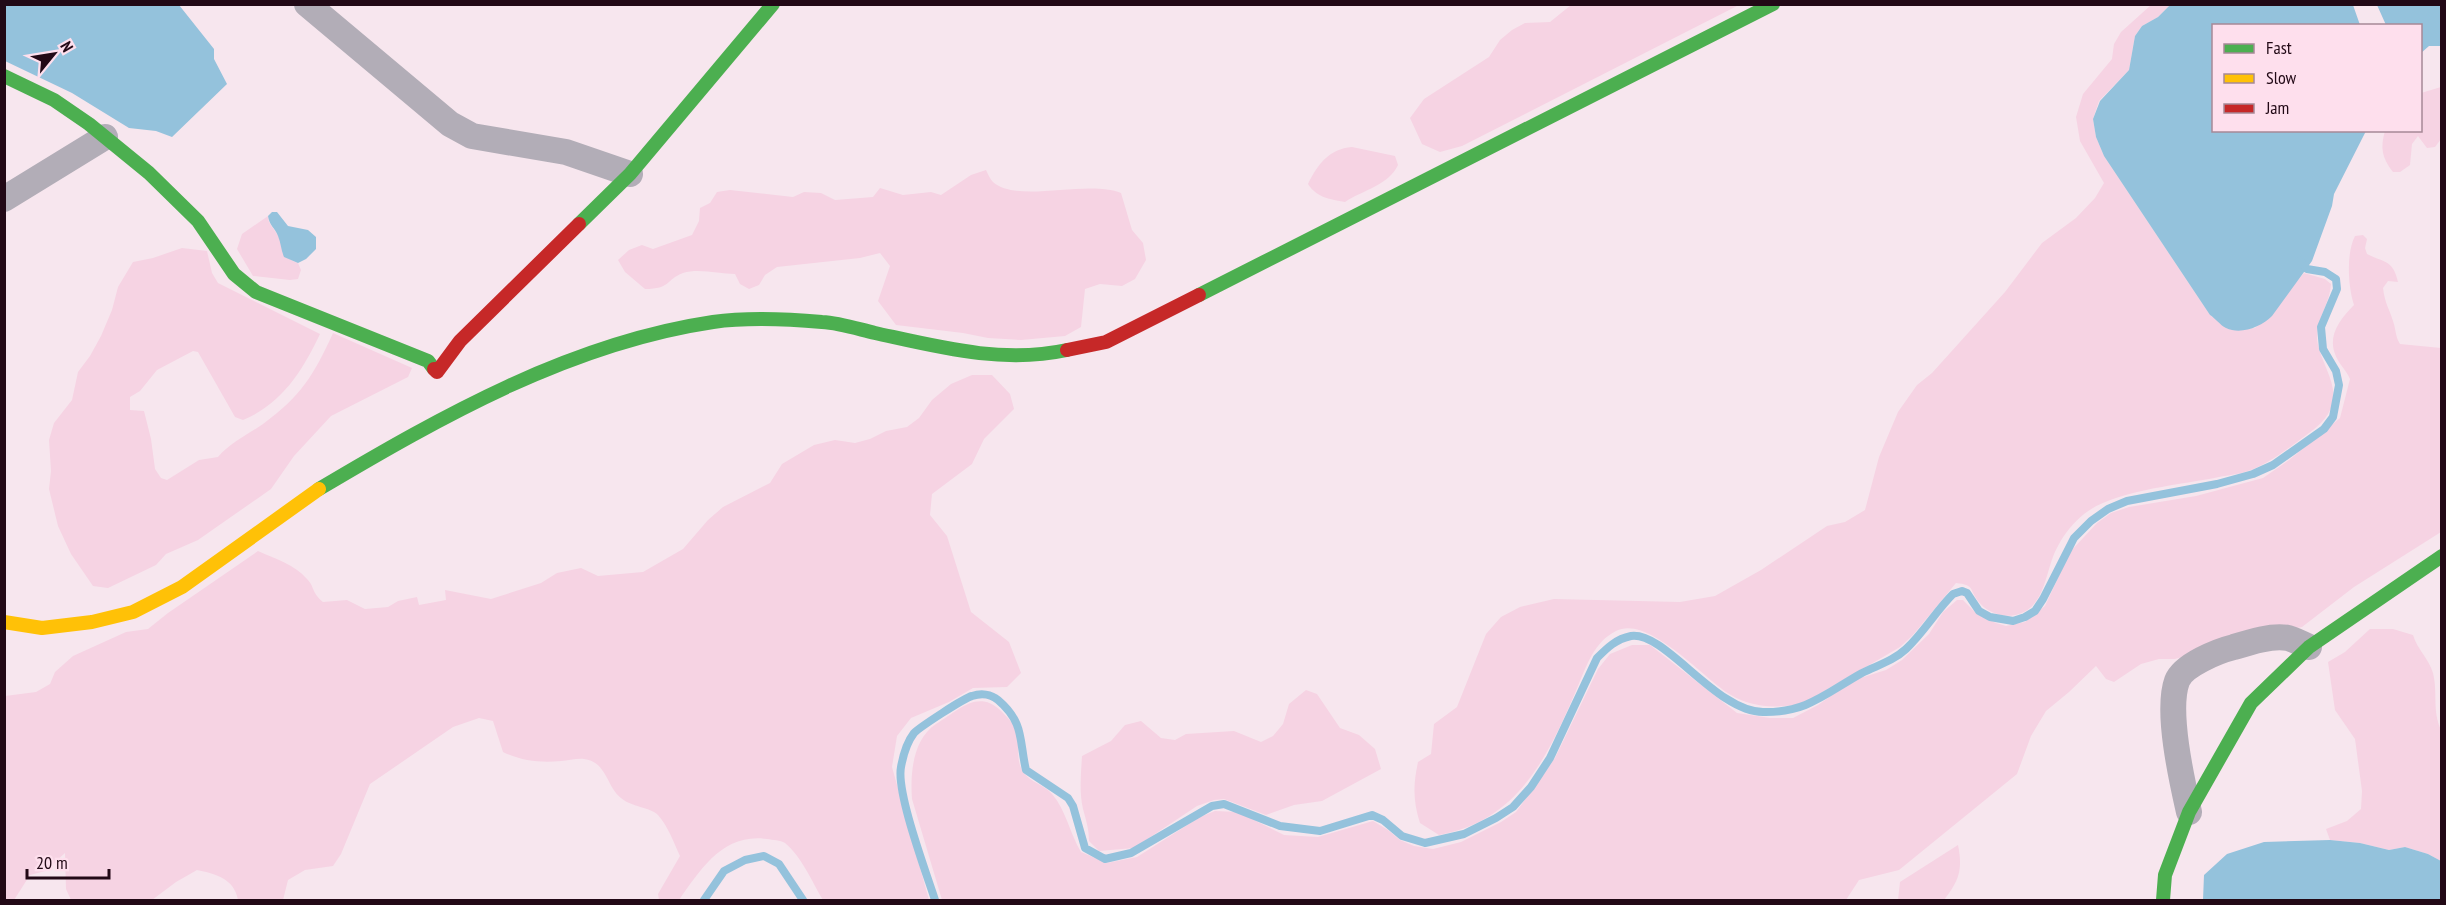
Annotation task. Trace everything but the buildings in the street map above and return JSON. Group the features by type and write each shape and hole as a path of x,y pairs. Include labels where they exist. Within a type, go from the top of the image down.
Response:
{"street":[{"path":"307,4 450,124 471,136 566,152 630,174"},
{"path":"4,76 54,99 149,173 198,221 234,274 256,292 428,360 437,372 460,341 630,174 773,4"},
{"path":"4,622 42,628 92,622 134,612 182,587 314,492 417,431 546,369 653,334 715,322 779,319 825,322 951,350 1009,357 1050,354 1106,342 1773,4"},
{"path":"4,200 105,138"},
{"path":"2163,900 2165,875 2189,812 2250,703 2309,647 2442,556"},
{"path":"2189,812 2176,744 2174,700 2177,679 2190,666 2220,651 2244,644 2289,638 2309,647"}],"shaded area":[{"path":"1571,5 1739,5 1462,146 1440,152 1422,144 1410,118 1424,99 1489,57 1500,40 1512,30 1525,23 1550,22"},
{"path":"2151,5 2170,5 2158,17 2142,26 2135,36 2129,70 2099,101 2093,119 2096,137 2104,156 2210,315 2221,323 2235,329 2255,328 2304,273 2325,279 2331,284 2317,337 2320,354 2333,388 2332,405 2322,422 2281,454 2251,470 2130,494 2097,506 2080,517 2063,537 2040,594 2028,609 2008,616 1997,614 1986,609 1978,601 1969,586 1956,583 1913,635 1900,647 1801,704 1770,706 1743,701 1731,695 1659,640 1644,632 1629,628 1616,631 1602,641 1592,655 1543,759 1511,799 1491,815 1467,827 1439,835 1420,823 1414,793 1418,762 1431,754 1434,724 1457,707 1486,634 1501,617 1520,607 1554,599 1680,602 1715,596 1761,570 1827,526 1845,522 1865,510 1879,457 1898,412 1917,385 1932,373 2005,292 2042,243 2076,218 2095,198 2104,183 2080,141 2076,117 2083,94 2112,59 2114,44 2121,32"},
{"path":"2441,87 2441,139 2435,147 2427,148 2418,136 2412,144 2410,165 2400,172 2393,172 2383,153 2385,132 2422,132 2422,93"},
{"path":"1352,147 1395,156 1398,165 1388,178 1345,202 1324,197 1315,192 1308,184 1320,164 1331,154"},
{"path":"986,170 993,182 1004,188 1019,191 1090,188 1121,193 1132,230 1143,243 1146,260 1135,279 1122,286 1100,284 1085,289 1081,327 1065,336 1021,340 988,338 896,325 878,301 890,266 880,253 860,258 777,267 765,275 759,285 749,289 740,284 735,274 696,271 683,273 664,286 645,289 625,272 618,260 629,250 642,245 653,249 692,235 699,221 700,208 710,203 717,192 730,190 793,197 804,192 821,193 835,200 873,197 880,188 903,195 931,192 941,195 971,175"},
{"path":"268,216 285,255 298,263 301,270 298,279 253,276 237,249 242,234"},
{"path":"2363,235 2367,239 2365,248 2367,254 2390,265 2396,275 2398,282 2388,281 2383,288 2400,344 2441,348 2441,532 2354,587 2302,627 2245,639 2175,659 2159,659 2141,664 2114,682 2106,679 2096,666 2046,711 2031,736 2017,774 1899,870 1859,880 1846,900 942,900 912,799 913,768 918,747 928,730 960,708 975,702 992,704 1010,720 1017,732 1019,759 1024,773 1049,791 1057,800 1081,852 1107,863 1137,857 1200,817 1215,811 1238,812 1284,835 1318,837 1373,821 1400,840 1414,846 1433,849 1461,842 1516,812 1555,758 1598,669 1610,654 1632,645 1650,645 1737,713 1770,718 1793,718 1818,705 1854,680 1886,670 1902,660 1929,634 1943,612 1957,600 1963,600 1977,614 1996,623 2006,626 2025,622 2045,606 2070,552 2097,523 2111,513 2129,507 2196,496 2263,478 2340,418 2350,379 2335,354 2333,339 2338,325 2354,305 2349,280 2350,251 2355,236"},
{"path":"182,248 207,251 212,273 218,283 320,334 290,384 269,405 243,420 235,417 198,352 193,351 157,370 140,391 130,397 130,410 144,411 155,469 161,478 167,480 199,460 218,457 233,443 276,414 297,394 313,373 333,333 412,368 408,377 331,416 294,456 271,489 198,540 166,554 156,565 108,588 93,586 71,554 58,526 49,489 51,471 49,440 54,423 72,400 78,372 101,336 112,310 118,287 133,262"},
{"path":"972,375 992,375 1010,394 1014,409 984,439 972,464 932,494 930,515 947,536 971,612 1009,642 1021,673 1007,687 973,688 949,702 911,718 897,736 892,767 929,900 823,900 802,862 785,843 767,839 751,839 726,847 715,856 705,865 679,900 659,900 658,894 680,856 662,819 650,810 621,798 602,769 592,761 581,759 539,761 503,752 493,721 479,718 453,727 370,784 341,854 333,866 305,870 288,880 283,900 238,900 232,887 223,878 197,870 152,900 71,900 66,889 65,853 49,870 30,875 14,900 5,900 5,696 36,692 50,684 55,672 73,656 126,632 148,629 258,551 296,569 309,582 323,602 347,600 365,609 388,607 398,601 417,597 419,605 446,600 445,590 491,599 541,583 557,573 581,568 598,576 643,572 683,549 708,520 723,507 770,483 782,464 814,445 835,440 855,443 886,431 907,427 919,418 932,400 951,384"},
{"path":"2370,629 2393,629 2413,635 2433,673 2437,716 2441,730 2441,861 2428,854 2405,847 2389,850 2360,843 2330,840 2326,829 2347,821 2361,809 2362,791 2355,739 2335,710 2328,662 2345,652"},
{"path":"1306,690 1317,694 1340,728 1359,735 1375,749 1381,769 1322,801 1294,805 1266,815 1224,799 1214,800 1197,806 1134,848 1099,851 1089,841 1081,796 1082,756 1111,741 1125,725 1141,721 1161,738 1175,740 1186,734 1234,731 1261,742 1273,736 1283,724 1289,704"},
{"path":"1958,845 1960,868 1944,900 1898,900 1900,882"}],"water":[{"path":"4,5 179,5 214,49 214,59 227,84 172,137 156,131 129,128 72,93 5,61"},
{"path":"2170,5 2353,5 2360,24 2212,24 2212,132 2365,132 2334,194 2332,206 2312,261 2272,316 2262,324 2250,329 2238,331 2226,328 2210,315 2104,156 2096,137 2093,119 2100,101 2129,70 2135,36 2142,26 2158,17"},
{"path":"2377,5 2441,5 2441,46 2429,46 2422,52 2422,24 2386,24"},
{"path":"272,212 277,212 288,226 308,230 316,237 316,249 306,259 298,263 284,257 278,236 268,216"},
{"path":"2330,840 2360,843 2389,850 2405,847 2428,854 2441,861 2441,900 2203,900 2204,875 2227,854 2264,842"}],"waterway":[{"path":"935,900 907,813 901,767 909,741 914,733 952,707 975,695 992,696 1007,708 1020,733 1026,770 1068,798 1073,806 1085,848 1105,859 1131,853 1212,806 1224,804 1280,826 1320,831 1372,815 1383,820 1402,836 1425,843 1464,834 1513,807 1531,787 1550,758 1597,658 1612,644 1626,637 1645,638 1659,646 1727,699 1745,709 1763,712 1792,709 1804,705 1896,657 1906,649 1953,594 1962,591 1967,593 1979,611 1990,617 2013,621 2025,617 2035,611 2043,599 2074,538 2091,521 2108,509 2127,501 2217,484 2253,474 2273,465 2324,429 2333,417 2339,385 2336,371 2323,349 2321,327 2337,289 2336,279 2325,272 2307,269 2300,261"},
{"path":"704,900 724,871 745,860 764,856 779,864 803,900"}],"traffic: fast":[{"path":"579,224 630,174 773,4"},
{"path":"1199,295 1773,4"},
{"path":"4,76 54,100 89,124 149,173 198,221 234,274 256,292 428,361 434,369"},
{"path":"319,489 460,410 558,365 660,332 713,322 768,319 829,323 947,348 995,354 1043,354 1067,350"},
{"path":"2163,900 2165,875 2189,812 2251,703 2309,647 2442,556"}],"traffic: slow":[{"path":"4,622 42,628 92,622 133,612 182,587 319,489"}],"traffic: jam":[{"path":"434,369 437,372 460,341 579,224"},
{"path":"1067,350 1106,342 1199,295"}]}
